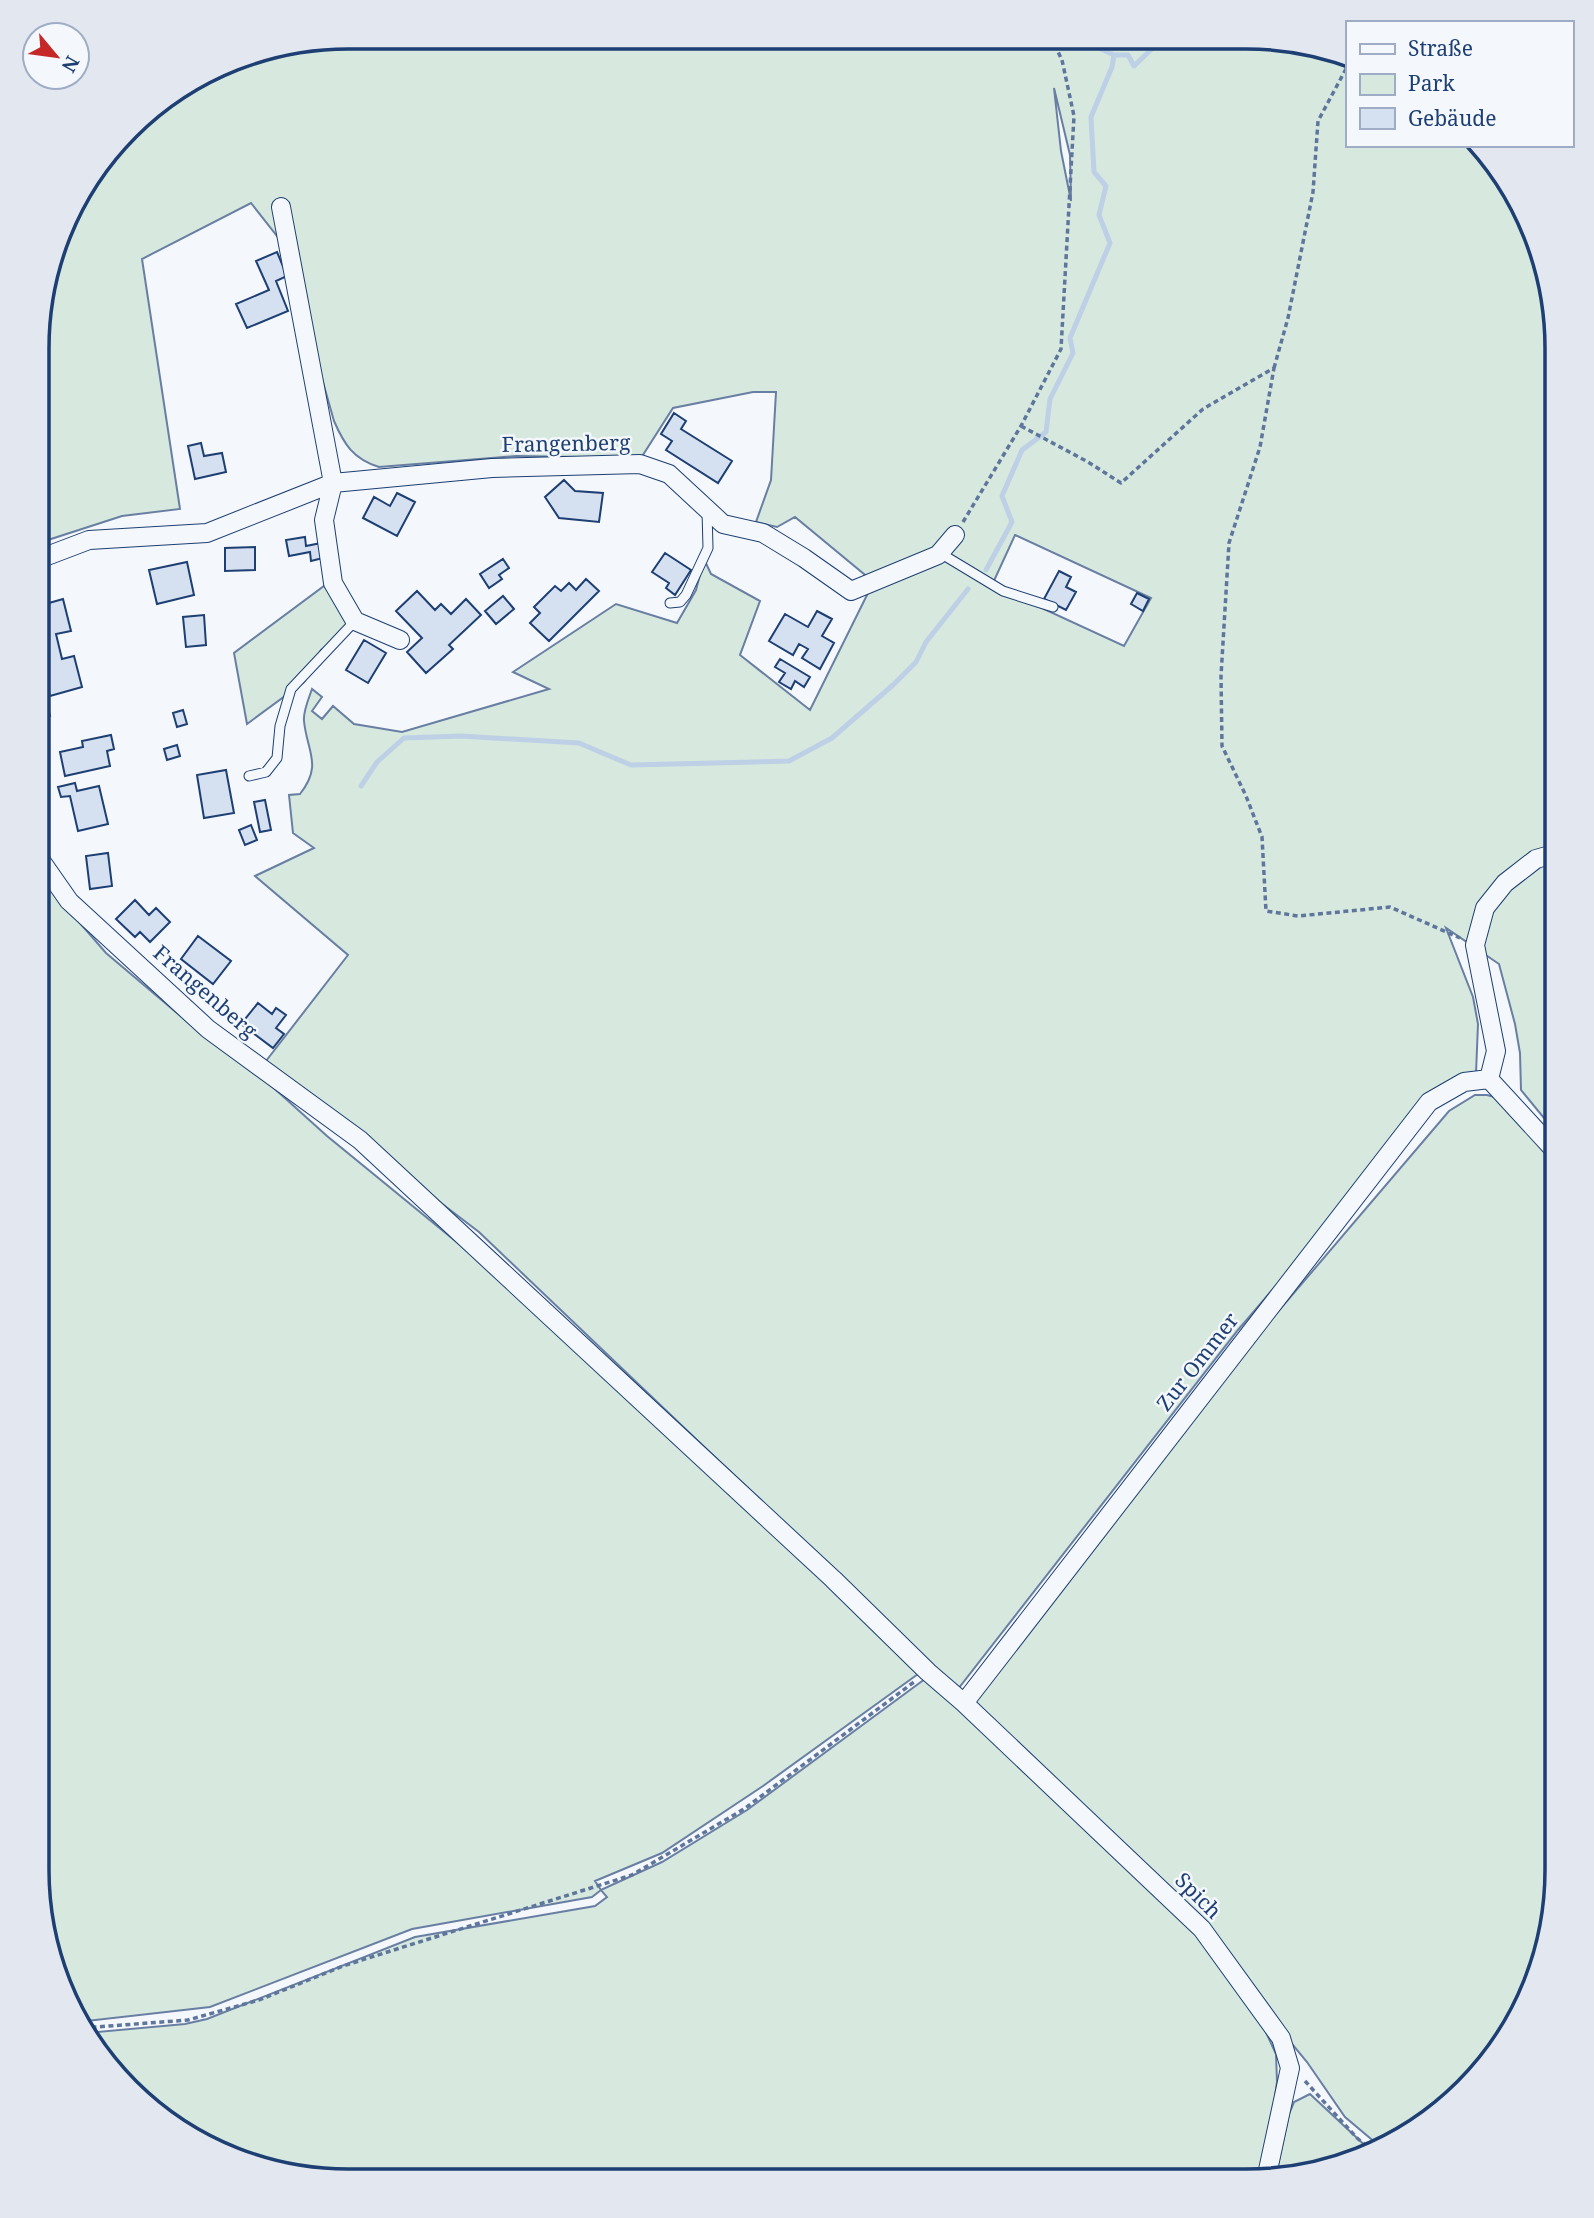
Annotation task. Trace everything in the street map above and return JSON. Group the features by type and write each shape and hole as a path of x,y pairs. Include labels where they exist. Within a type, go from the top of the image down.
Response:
{"street":[{"path":"281,208 333,483 324,520 333,583 355,621 400,640"},
{"name":"Frangenberg","path":"49,555 89,540 207,533 333,483 492,468 640,464 669,474 723,524 763,533 851,591 940,553 955,535"},
{"path":"1545,856 1536,859 1505,883 1485,908 1475,945 1496,1051 1489,1079 1545,1140"},
{"name":"Frangenberg","path":"49,873 69,901 208,1029 360,1140 834,1579 928,1672"},
{"name":"Zur Ommer","path":"964,1703 1429,1102 1464,1082 1489,1079"},
{"name":"Spich","path":"928,1672 1202,1929 1281,2038 1290,2068"},
{"path":"1269,2168 1290,2068"}],"lane":[{"path":"670,604 680,602 686,595 708,548 707,509"},
{"path":"940,553 1003,592 1053,607"},
{"path":"249,776 266,772 277,758 279,726 291,689 355,621"}],"path":[{"path":"955,535 1021,426 1061,349 1074,117 1062,60 1057,49"},
{"path":"1346,69 1318,121 1313,192 1288,318 1274,368 1260,447 1229,543 1221,676 1222,746 1262,837 1266,911 1298,916 1390,907 1475,945"},
{"path":"1021,426 1121,483 1203,409 1274,368"},
{"path":"94,2027 188,2020 259,2000 343,1966 632,1875 744,1809 928,1672"},
{"path":"1290,2068 1365,2144"}],"green space":[{"path":"348,49 1246,49 1304,55 1346,67 1346,147 1467,147 1495,182 1514,216 1529,252 1539,290 1545,348 1545,1119 1521,1090 1520,1053 1515,1024 1499,964 1446,928 1473,997 1478,1024 1476,1073 1437,1097 1238,1330 958,1689 479,1232 336,1123 266,1061 348,955 255,876 314,848 293,833 289,795 300,794 311,775 312,758 304,717 312,689 322,697 312,711 322,719 333,706 354,724 402,732 549,689 513,672 616,604 677,623 696,590 704,559 711,574 760,601 740,655 810,710 870,589 870,579 795,517 777,527 756,522 771,480 776,392 753,392 673,408 641,458 516,456 379,467 370,464 346,444 334,421 284,245 251,203 142,259 180,509 122,516 49,540 49,348 59,271 72,234 89,199 123,151 151,123 182,99 216,80 252,65 290,55","holes":["1054,88 1070,155 1071,201 1061,151","1015,535 1151,598 1124,646 992,585"]},
{"path":"328,583 354,627 321,650 304,682 247,724 234,653"},
{"path":"49,888 106,953 209,1040 256,1072 327,1136 519,1293 925,1669 763,1786 662,1853 595,1881 601,1890 592,1897 412,1929 210,2007 90,2021 65,1966 52,1909 49,1870"},
{"path":"1475,1095 1502,1099 1545,1151 1544,1889 1539,1928 1529,1966 1514,2002 1495,2036 1471,2067 1443,2095 1412,2119 1373,2140 1345,2117 1307,2062 1260,2005 1218,1946 969,1700 1253,1341 1449,1111"},
{"path":"929,1676 1205,1943 1257,2013 1276,2054 1277,2082 1265,2168 348,2169 309,2166 252,2153 216,2138 182,2119 151,2095 123,2067 97,2032 185,2024 207,2019 415,1937 595,1906 607,1897 601,1890 662,1862 747,1810"},
{"path":"1310,2094 1364,2144 1323,2159 1278,2167 1294,2102"}],"building":[{"path":"277,252 287,276 276,281 288,311 247,328 236,304 269,290 256,261"},
{"path":"674,413 686,421 681,429 732,461 718,483 666,450 672,441 661,434"},
{"path":"201,443 204,456 222,453 226,472 195,479 188,446"},
{"path":"564,480 575,491 603,493 599,522 559,518 545,497"},
{"path":"397,493 415,502 397,536 363,518 374,497 390,506"},
{"path":"305,537 306,546 321,543 323,558 311,561 310,552 289,556 286,540"},
{"path":"255,547 255,570 225,571 225,548"},
{"path":"665,553 691,570 675,595 666,588 669,583 652,572"},
{"path":"503,559 509,568 499,575 502,579 489,588 480,574"},
{"path":"187,562 194,595 157,604 149,570"},
{"path":"1059,571 1071,577 1066,587 1076,592 1066,610 1044,599"},
{"path":"586,579 599,591 549,641 530,623 540,613 534,607 555,586 561,591 569,583 576,590"},
{"path":"417,591 435,610 441,604 451,614 466,599 481,615 449,645 453,649 426,673 407,652 422,638 396,611"},
{"path":"1137,593 1149,599 1143,611 1131,604"},
{"path":"503,596 514,609 496,624 485,611"},
{"path":"63,599 71,631 56,634 62,659 74,656 82,687 50,696 49,603"},
{"path":"817,611 832,619 822,636 834,643 820,669 802,658 808,649 799,644 793,655 769,641 785,614 808,627"},
{"path":"204,615 206,645 186,647 183,617"},
{"path":"364,640 386,653 368,683 346,670"},
{"path":"780,659 810,677 804,687 795,681 791,689 779,682 785,673 775,667"},
{"path":"183,710 187,724 177,727 173,713"},
{"path":"111,735 114,749 107,751 110,766 65,776 60,752 83,747 82,741"},
{"path":"177,745 180,756 167,760 164,749"},
{"path":"226,770 234,813 204,818 197,775"},
{"path":"75,783 77,791 99,786 108,824 78,831 70,796 61,797 58,787"},
{"path":"265,800 271,830 260,832 254,802"},
{"path":"251,825 257,840 245,845 239,830"},
{"path":"108,853 112,886 90,889 86,856"},
{"path":"135,900 149,915 156,908 170,922 150,942 140,932 135,937 116,919"},
{"path":"198,936 231,961 213,984 181,959"},
{"path":"258,1003 272,1014 276,1008 286,1015 276,1028 284,1034 273,1048 241,1024"}],"waterway":[{"path":"1101,49 1114,55 1128,55 1134,66 1152,49"},
{"path":"986,570 1012,522 1002,496 1022,450 1046,432 1050,399 1073,353 1070,338 1110,243 1099,215 1106,186 1094,172 1091,117 1112,67 1114,55"},
{"path":"361,786 377,762 404,738 461,736 579,743 631,765 789,761 832,738 893,685 916,662 926,642 968,589"}]}
